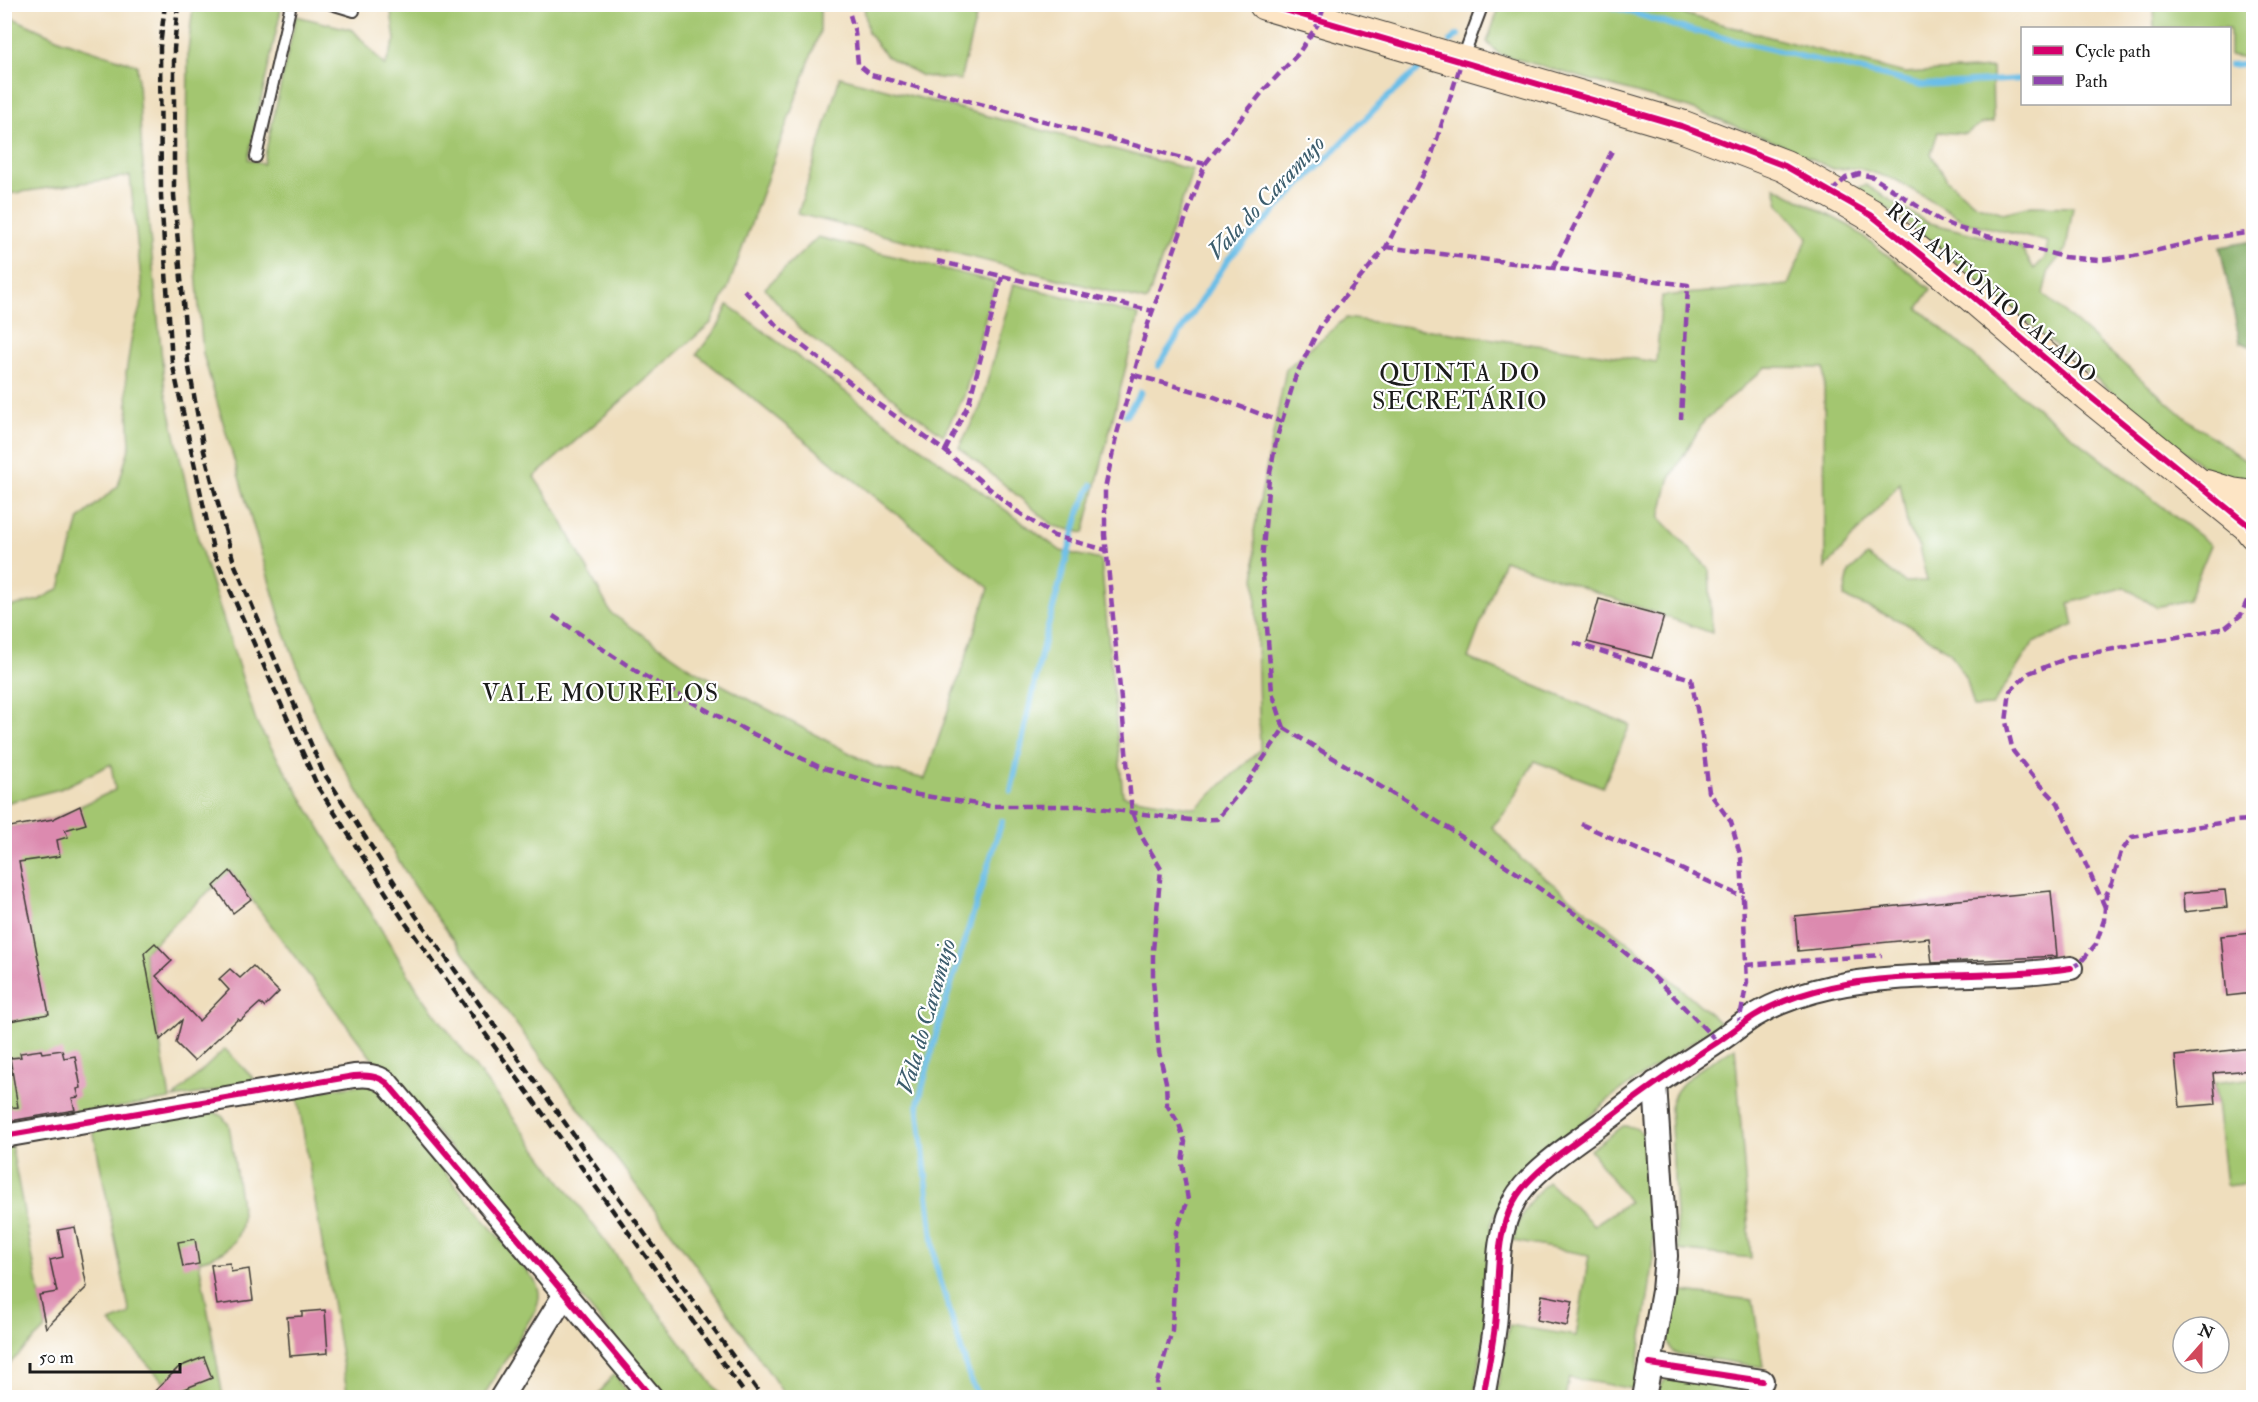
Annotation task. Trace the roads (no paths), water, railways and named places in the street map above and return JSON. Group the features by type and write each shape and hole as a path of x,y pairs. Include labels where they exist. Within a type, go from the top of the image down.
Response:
{"street":[{"name":"RUA ANTÓNIO CALADO","path":"1265,4 1681,126 1785,166 1871,215 1970,294 2082,390 2248,525 2253,533"},
{"name":"RUA ANTÓNIO CALADO","path":"2197,483 2232,494 2253,497"},
{"path":"1483,1398 1495,1326 1501,1240 1506,1218 1514,1201 1523,1187 1543,1168 1655,1083 1774,1005 1831,987 1913,977 2040,973 2071,968"},
{"path":"4,1136 354,1076 379,1077 387,1083 652,1398"},
{"path":"1644,1398 1663,1291 1666,1256 1655,1083"},
{"path":"501,1398 565,1294"},
{"path":"1650,1364 1762,1381"}],"lane":[{"path":"256,157 291,4"},
{"path":"331,4 354,10"},
{"path":"1461,63 1483,4"}],"waterway":[{"name":"Vala do Caramujo","path":"1604,4 1678,27 1922,85 2021,79"},
{"name":"Vala do Caramujo","path":"1450,41 1458,35"},
{"name":"Vala do Caramujo","path":"2231,65 2254,63"},
{"name":"Vala do Caramujo","path":"1158,366 1229,258 1376,108 1420,68"},
{"name":"Vala do Caramujo","path":"1126,415 1141,392"},
{"name":"Vala do Caramujo","path":"1011,791 1045,637 1080,510 1092,485"},
{"name":"Vala do Caramujo","path":"979,1398 971,1382 936,1266 918,1104 939,1023 1002,821"}],"railway":[{"path":"165,4 160,47 161,197 172,362 214,554 318,787 404,921 748,1398"},
{"path":"178,4 174,49 174,195 188,362 204,451 234,563 322,770 416,916 763,1398"}],"district":[{"name":"QUINTA DO SECRETÁRIO","path":"1460,387"},
{"name":"VALE MOURELOS","path":"601,693"}]}
